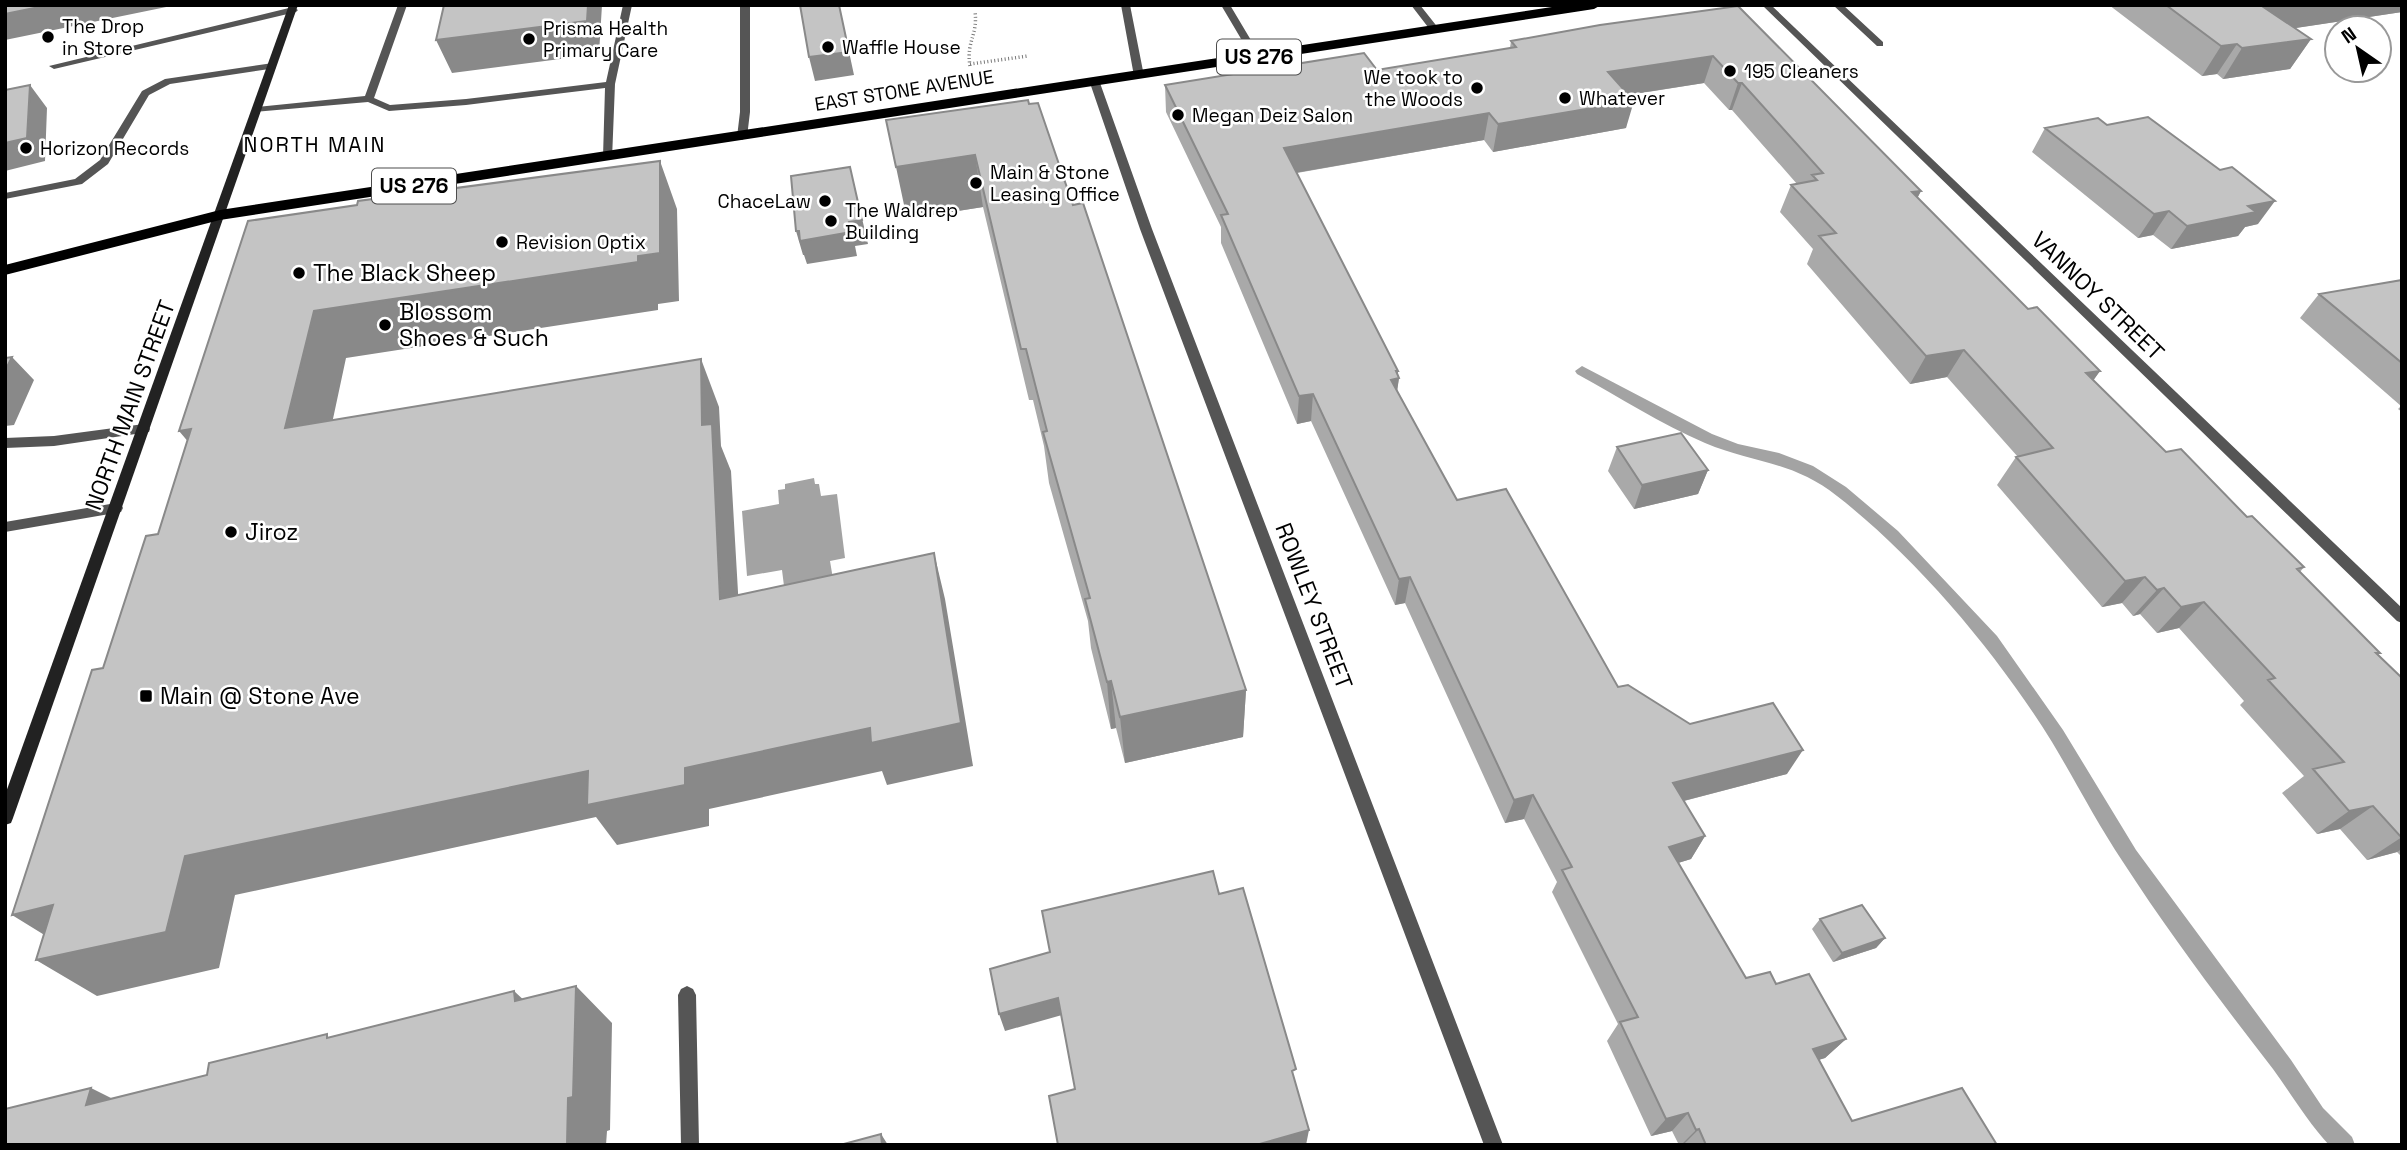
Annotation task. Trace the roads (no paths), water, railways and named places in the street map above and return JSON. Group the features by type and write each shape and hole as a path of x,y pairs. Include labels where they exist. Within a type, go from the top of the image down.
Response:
{"highway":[{"name":"EAST STONE AVENUE","path":"220,215 1594,5"},
{"name":"US 276","path":"5,270 220,215"}],"street":[{"path":"369,99 403,5"},
{"path":"608,157 610,83 628,5"},
{"path":"741,137 745,111 746,5"},
{"path":"1125,5 1139,76"},
{"path":"1226,5 1256,57"},
{"path":"1415,5 1434,29"},
{"name":"VANNOY STREET","path":"1766,5 2402,617"},
{"path":"1837,5 1880,44"},
{"path":"54,66 293,8"},
{"name":"NORTH MAIN STREET","path":"5,818 293,8"},
{"path":"5,196 78,181 104,162 145,93 168,81 273,66"},
{"path":"257,110 369,99 389,108 466,102 610,83"},
{"name":"ROWLEY STREET","path":"1095,83 1146,229 1494,1145"},
{"path":"5,443 54,441 144,429"},
{"path":"5,527 116,509"},
{"path":"687,995 690,1145"}],"waterway":[{"path":"1582,371 1707,438 1735,449 1774,457 1808,470 1841,491 1893,535 1991,641 2057,735 2129,856 2284,1067 2316,1115 2344,1145"}],"place":[{"name":"The Drop in Store","path":"48,37"},
{"name":"Prisma Health Primary Care","path":"529,39"},
{"name":"Waffle House","path":"828,47"},
{"name":"195 Cleaners","path":"1730,71"},
{"name":"We took to the Woods","path":"1477,88"},
{"name":"Whatever","path":"1565,98"},
{"name":"Megan Deiz Salon","path":"1178,115"},
{"name":"Horizon Records","path":"26,148"},
{"name":"Main & Stone Leasing Office","path":"976,183"},
{"name":"ChaceLaw","path":"825,201"},
{"name":"The Waldrep Building","path":"831,221"},
{"name":"Revision Optix","path":"502,242"},
{"name":"The Black Sheep","path":"299,273"},
{"name":"Blossom Shoes & Such","path":"385,325"},
{"name":"Jiroz","path":"231,532"},
{"name":"Main @ Stone Ave","path":"146,696"}],"district":[{"name":"NORTH MAIN","path":"315,145"}]}
